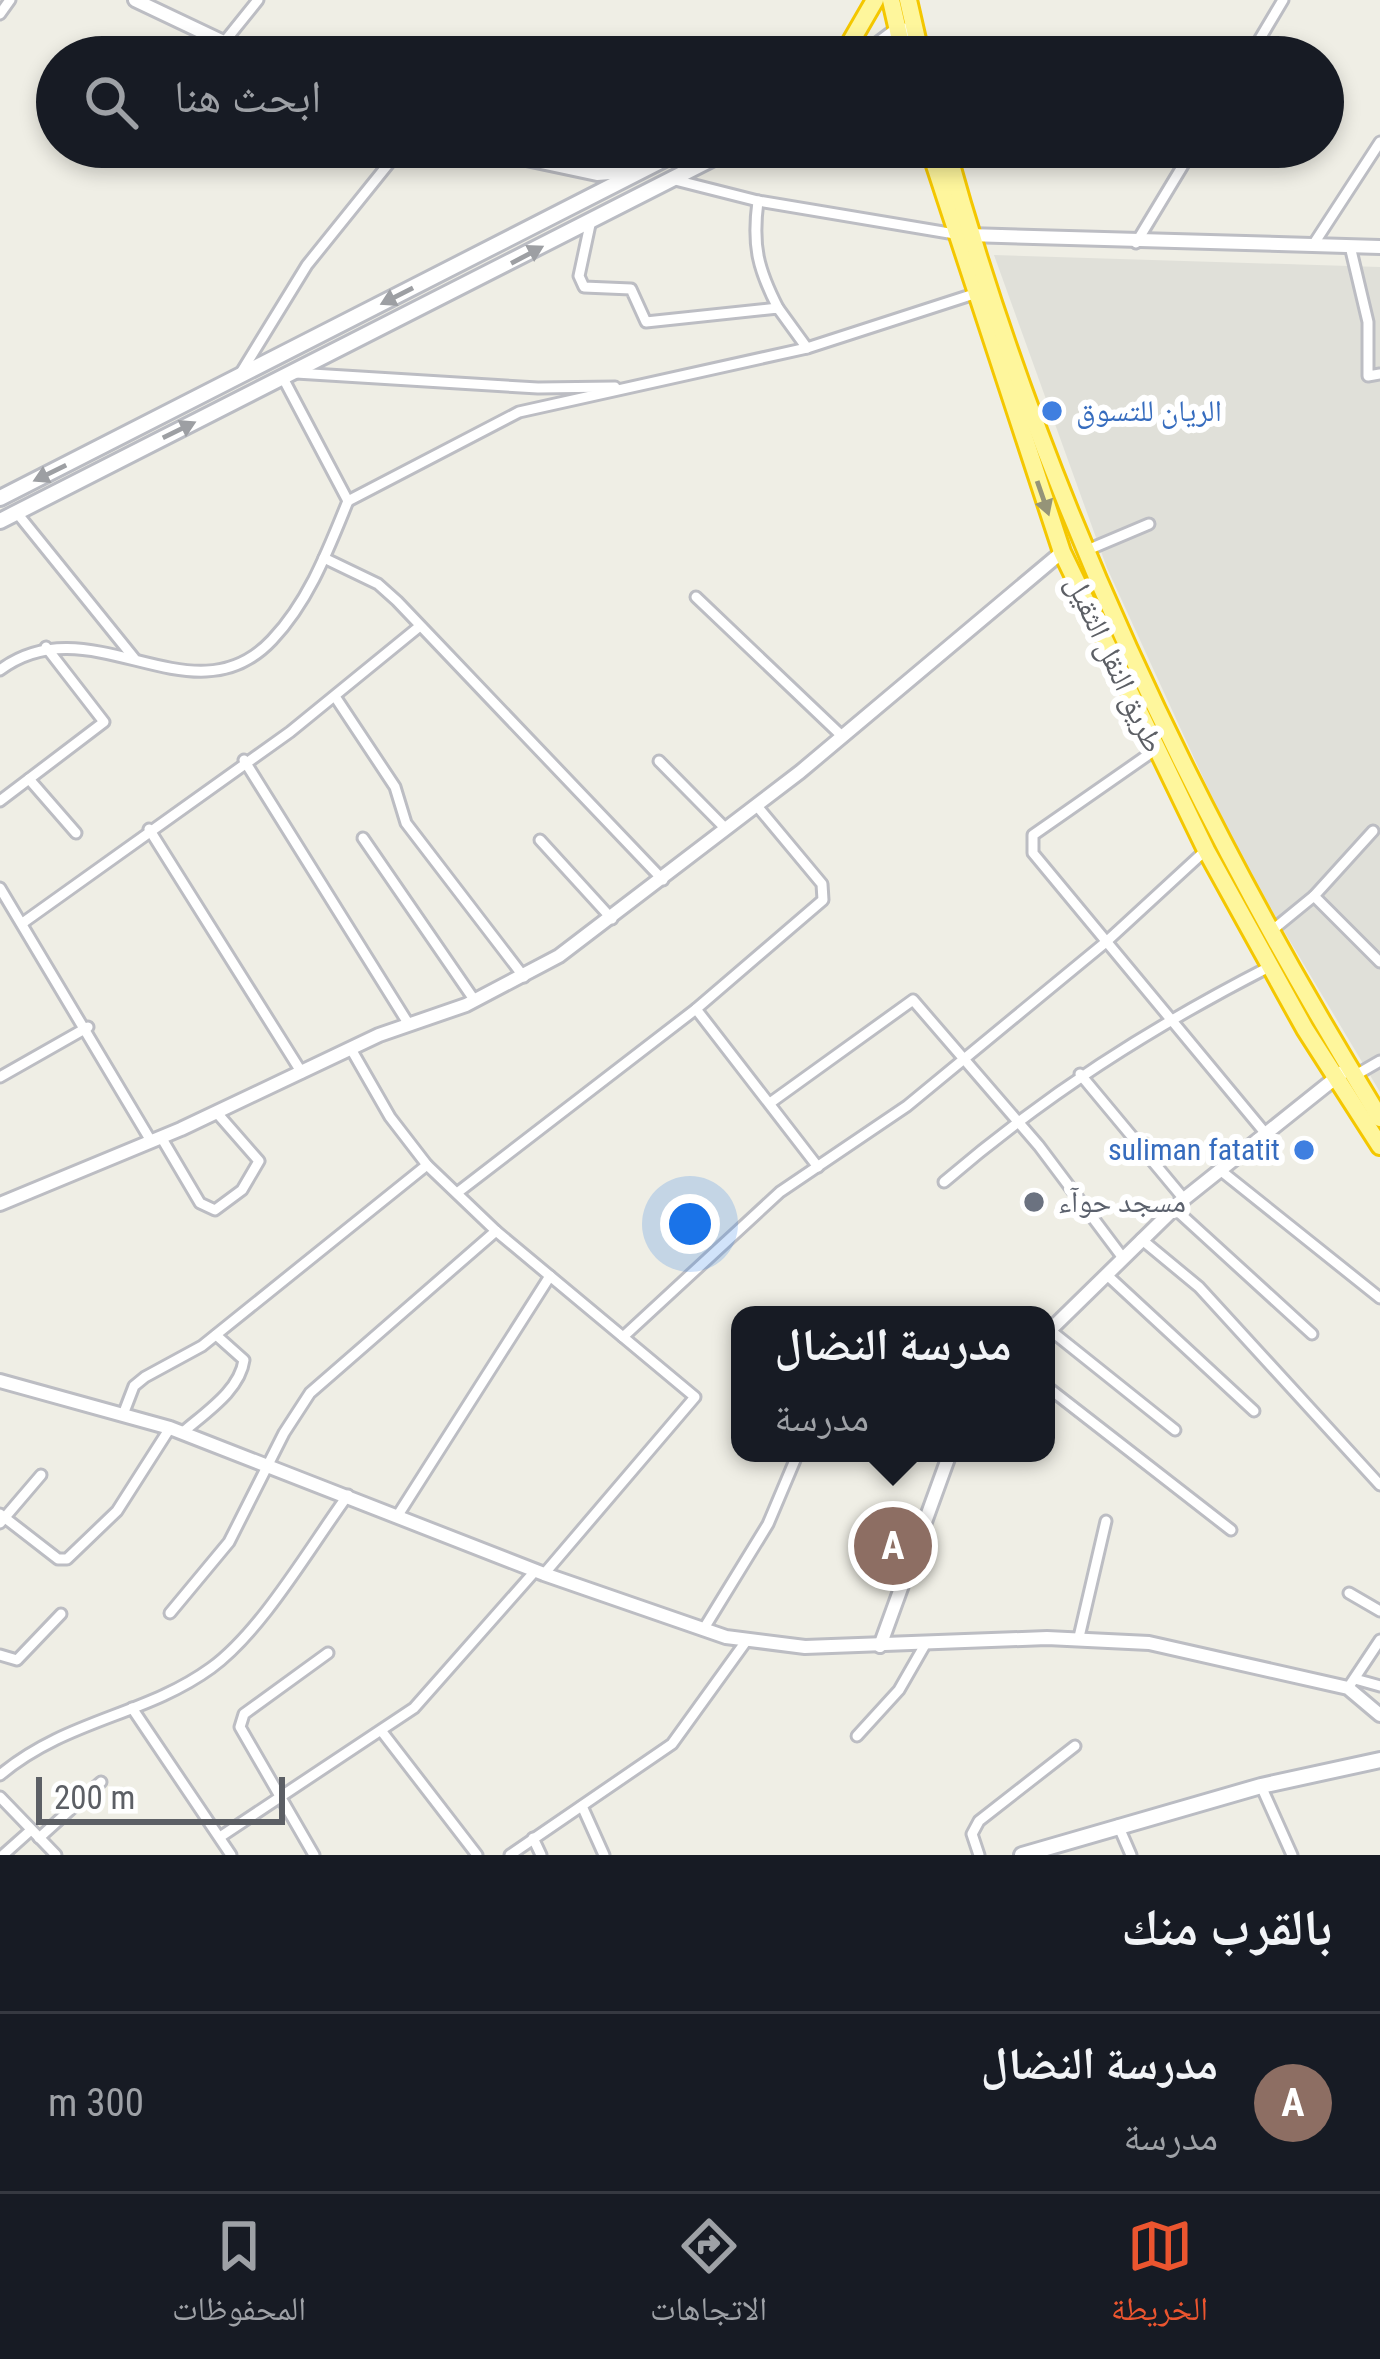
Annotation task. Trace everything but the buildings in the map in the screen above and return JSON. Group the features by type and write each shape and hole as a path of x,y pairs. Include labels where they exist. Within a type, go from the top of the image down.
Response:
{"highway":[{"path":"854,36 875,0"},
{"path":"891,0 899,36"},
{"path":"908,0 917,36"},
{"name":"طريق النقل الثقيل","path":"937,168 1085,551 1150,700 1380,1146"},
{"name":"طريق النقل الثقيل","path":"950,168 974,293 1062,551 1155,750 1269,967 1380,1118"}],"main road":[{"path":"890,36 898,30 914,36"},
{"path":"0,521 693,168"},
{"path":"0,498 645,169"},
{"path":"122,437 130,454"},
{"path":"1022,1855 1261,1786 1380,1761"}],"street":[{"path":"0,14 10,0"},
{"path":"135,0 214,36"},
{"path":"229,36 258,0"},
{"path":"1262,36 1283,0"},
{"path":"1313,245 1380,142"},
{"path":"238,377 307,266 385,168"},
{"path":"569,168 597,174 645,169"},
{"path":"1136,243 1181,168"},
{"path":"671,179 758,201 963,235 1380,247"},
{"path":"758,201 754,252 761,279 807,348"},
{"path":"591,220 580,284 631,289 644,321 778,308"},
{"path":"1350,246 1368,322 1368,376 1380,374"},
{"path":"0,670 46,647 103,650 186,671 238,664 270,643 324,558 348,501 417,469 488,425 620,387 807,348 974,293"},
{"path":"348,501 288,376 538,388 620,387"},
{"path":"16,513 137,661"},
{"path":"1085,551 1149,524"},
{"path":"0,1204 217,1113 408,1023 476,1001 524,977 612,919 757,806 1062,551"},
{"path":"324,558 378,584 663,880"},
{"path":"696,597 843,737"},
{"path":"24,922 336,698 420,626"},
{"path":"0,801 104,722 46,647"},
{"path":"336,698 395,787 406,823 524,977"},
{"path":"1155,750 1030,840 1033,853 1266,1134"},
{"path":"244,760 408,1023"},
{"path":"658,760 726,829"},
{"path":"29,779 76,833"},
{"path":"457,1193 696,1009 823,900 822,884 757,806"},
{"path":"148,829 302,1073"},
{"path":"1268,933 1314,896 1373,831"},
{"path":"363,838 476,1001"},
{"path":"540,840 612,919"},
{"path":"623,1337 745,1222 907,1106 1106,942 1206,850"},
{"path":"0,888 156,1140 200,1203 215,1210 242,1190 259,1161 217,1113"},
{"path":"1314,896 1380,962"},
{"path":"944,1182 1016,1119 1080,1074 1170,1018 1269,967"},
{"path":"770,1103 909,999 1016,1119 1123,1258"},
{"path":"696,1009 818,1167"},
{"path":"0,1077 88,1028"},
{"path":"220,1837 382,1733 438,1684 695,1401 496,1231 427,1165 390,1117 352,1049"},
{"path":"1055,1325 1220,1170 1346,1074 1380,1061"},
{"path":"1080,1074 1179,1204 1312,1334"},
{"path":"124,1412 134,1387 145,1377 216,1335 427,1165"},
{"path":"1220,1170 1380,1298"},
{"path":"170,1612 229,1542 298,1409 328,1374 496,1231"},
{"path":"1142,1239 1199,1287 1380,1485"},
{"path":"1106,1275 1254,1411"},
{"path":"398,1515 550,1276"},
{"path":"41,1475 2,1518 58,1559 74,1556 117,1511 177,1430 232,1388 244,1360 216,1335"},
{"path":"1055,1337 1175,1430"},
{"path":"0,1382 177,1430 540,1572 703,1630 747,1640 880,1646 1078,1637 1195,1649 1380,1686"},
{"path":"1055,1393 1231,1530"},
{"path":"703,1630 760,1539 794,1462"},
{"path":"880,1646 947,1462"},
{"path":"0,1775 55,1737 132,1708 213,1667 347,1495"},
{"path":"1078,1637 1106,1521"},
{"path":"1349,1593 1380,1611"},
{"path":"0,1654 17,1660 61,1614"},
{"path":"509,1855 672,1744 747,1640"},
{"path":"1352,1683 1380,1640"},
{"path":"857,1736 899,1690 926,1643"},
{"path":"314,1855 242,1735 241,1720 328,1653"},
{"path":"1352,1683 1380,1715"},
{"path":"132,1708 231,1855"},
{"path":"382,1733 476,1855"},
{"path":"979,1855 973,1834 979,1821 1076,1746"},
{"path":"3,1855 101,1782"},
{"path":"1261,1786 1292,1855"},
{"path":"0,1797 56,1855"},
{"path":"582,1806 604,1855"},
{"path":"1118,1825 1131,1855"},
{"path":"533,1838 541,1855"},
{"path":"1070,1839 1079,1855"}],"shaded area":[{"path":"994,255 1380,267 1380,1092 1238,854 1107,568"}],"place":[{"name":"الريان للتسوق","path":"1052,411"},
{"name":"suliman fatatit","path":"1304,1150"},
{"name":"مسجد حوآء","path":"1034,1202"},
{"name":"مدرسة النضال","path":"893,1546"}]}
